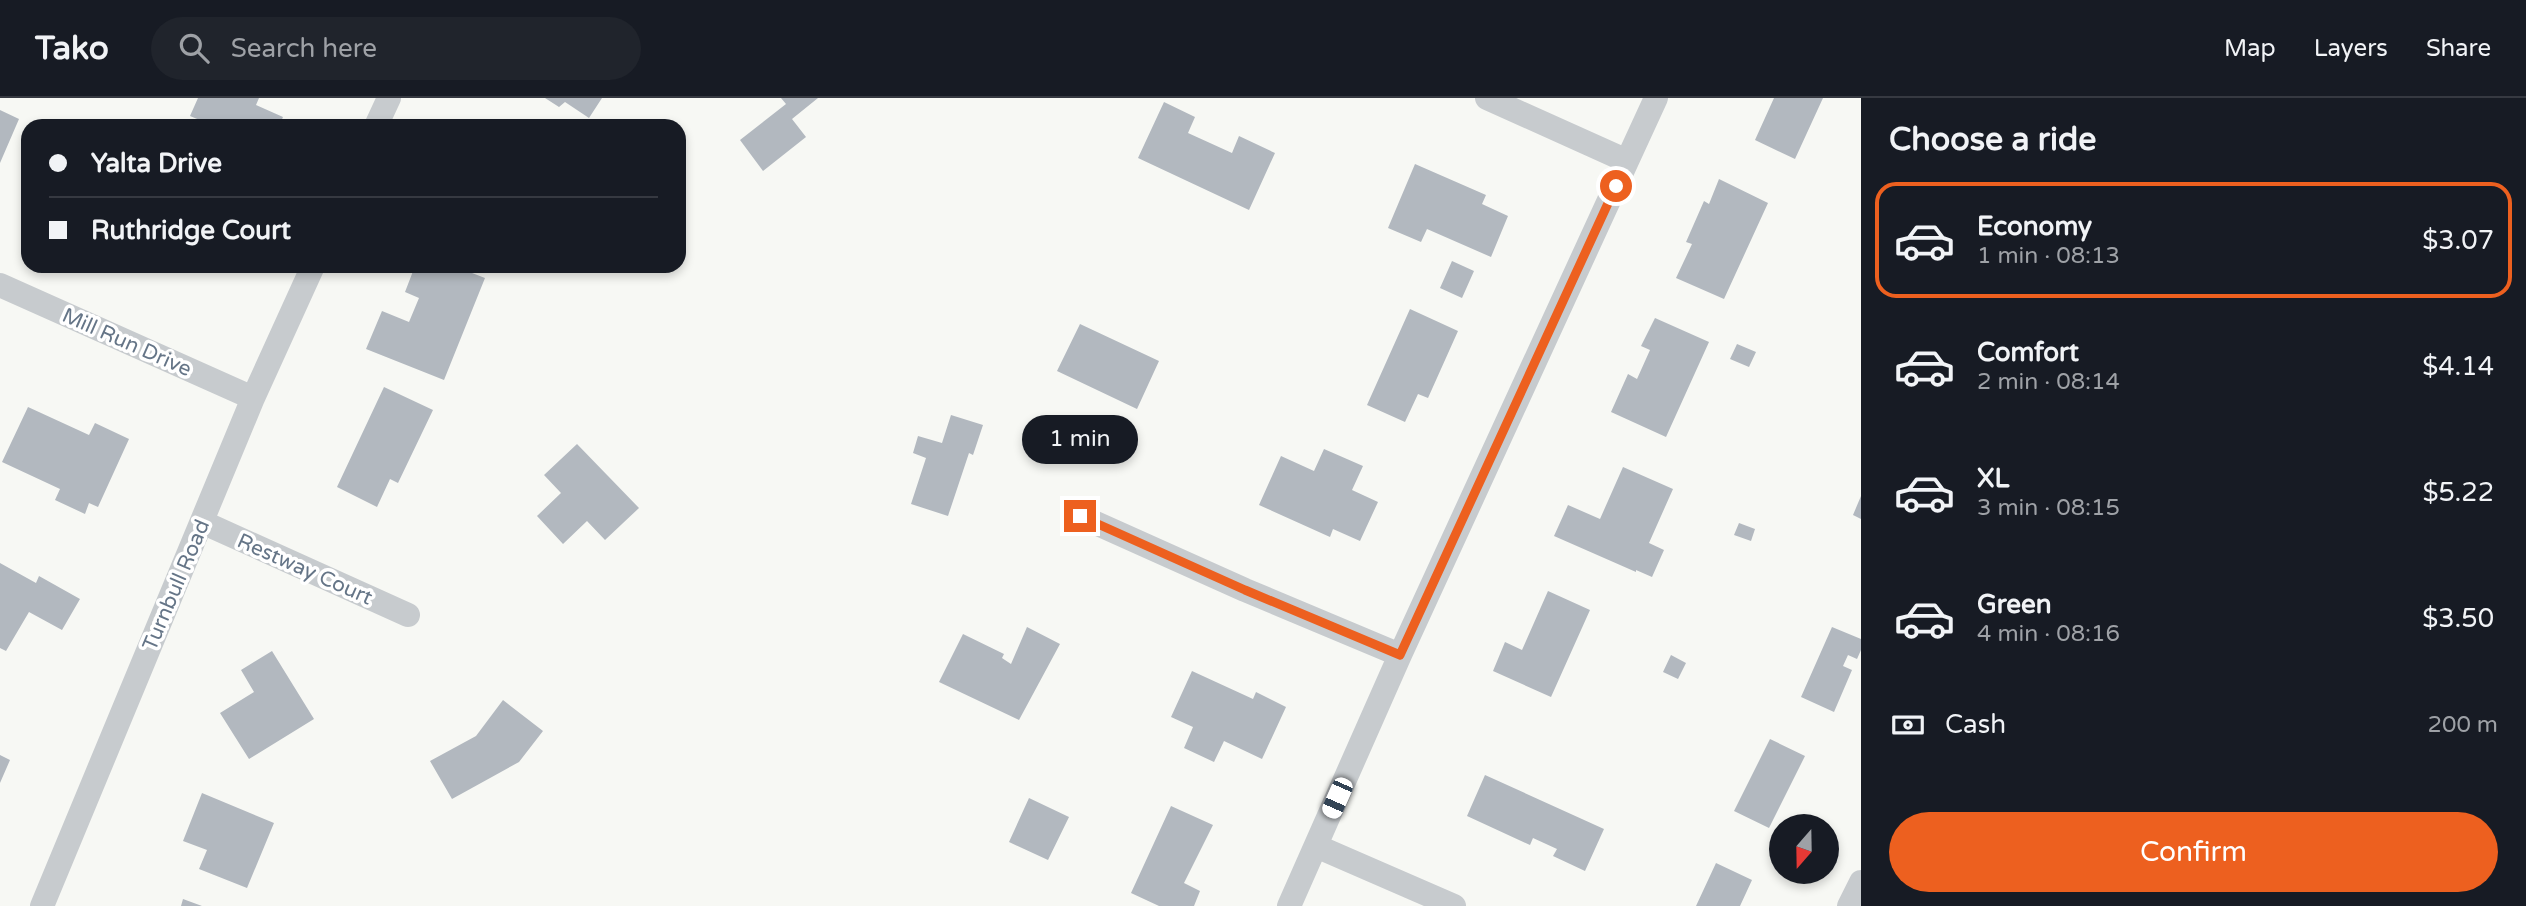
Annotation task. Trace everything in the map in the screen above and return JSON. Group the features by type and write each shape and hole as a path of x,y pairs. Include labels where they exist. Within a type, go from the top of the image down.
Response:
{"street":[{"path":"379,119 389,98"},
{"path":"1487,98 1627,161"},
{"path":"1289,906 1400,655 1656,98"},
{"name":"Turnbull Road","path":"42,906 253,398 310,273"},
{"name":"Mill Run Drive","path":"0,285 253,398"},
{"path":"1080,516 1245,590 1400,655"},
{"name":"Restway Court","path":"202,522 408,615"},
{"path":"1316,846 1454,906"},
{"path":"1849,906 1861,882"}],"building":[{"path":"198,98 259,98 256,105 283,117 197,119 190,116"},
{"path":"545,98 602,98 589,118 565,102 559,107"},
{"path":"781,98 818,98 792,119 806,137 763,171 740,140 786,104"},
{"path":"1774,98 1823,98 1795,159 1755,140"},
{"path":"1164,102 1195,117 1188,133 1232,153 1239,136 1275,153 1249,210 1138,158"},
{"path":"0,110 19,119 0,163"},
{"path":"1415,164 1486,195 1482,204 1508,216 1491,257 1427,229 1421,242 1388,228"},
{"path":"1719,179 1768,203 1724,299 1676,278 1692,244 1686,242 1704,201 1709,204"},
{"path":"1452,261 1474,271 1462,298 1440,288"},
{"path":"412,273 472,273 485,278 444,380 366,349 382,311 409,322 419,298 405,292"},
{"path":"1410,309 1458,331 1428,398 1418,394 1405,422 1367,405"},
{"path":"1655,318 1709,342 1666,437 1611,412 1628,374 1637,379 1650,350 1641,346"},
{"path":"1080,324 1159,361 1137,409 1057,371"},
{"path":"1737,344 1756,352 1749,367 1730,359"},
{"path":"384,387 433,410 398,483 390,479 377,507 337,487"},
{"path":"28,407 89,435 95,423 129,439 98,507 89,503 85,514 55,500 60,489 2,462"},
{"path":"951,415 983,425 973,455 969,453 948,516 911,504 926,458 913,453 918,436 942,443"},
{"path":"577,444 639,508 605,540 587,521 563,544 537,516 561,493 544,475"},
{"path":"1324,449 1363,466 1352,490 1378,502 1360,541 1333,529 1330,537 1259,505 1281,456 1314,471"},
{"path":"1623,467 1673,489 1649,543 1664,550 1652,577 1554,536 1568,505 1600,519"},
{"path":"1861,496 1861,519 1853,515"},
{"path":"1739,523 1755,529 1751,541 1734,535"},
{"path":"0,563 36,583 39,576 80,599 62,630 29,612 6,651 0,648"},
{"path":"1548,591 1590,610 1551,697 1493,671 1505,642 1522,650"},
{"path":"1027,627 1060,644 1019,720 939,682 963,634 1004,654 1002,658 1011,664"},
{"path":"1832,627 1861,639 1861,650 1857,659 1848,655 1843,666 1852,670 1834,712 1801,697"},
{"path":"272,651 314,719 249,759 220,713 254,692 241,670"},
{"path":"1671,655 1686,663 1678,679 1663,672"},
{"path":"1192,671 1253,699 1256,692 1286,707 1262,759 1224,741 1214,762 1184,748 1193,727 1171,717"},
{"path":"503,700 543,731 519,762 452,799 430,761 476,736"},
{"path":"1770,739 1805,756 1776,814 1769,814 1769,828 1734,811"},
{"path":"0,755 10,760 0,783"},
{"path":"1485,775 1604,829 1585,871 1553,856 1557,849 1533,838 1530,845 1467,816"},
{"path":"202,793 274,823 247,888 199,869 207,850 183,841"},
{"path":"1029,798 1069,817 1048,860 1009,842"},
{"path":"1171,806 1213,825 1184,883 1200,891 1194,906 1159,906 1131,893"},
{"path":"1716,863 1752,880 1740,906 1696,906"},
{"path":"183,899 202,906 181,906"}],"route":[{"path":"1080,516 1245,590 1400,655 1616,186"}]}
